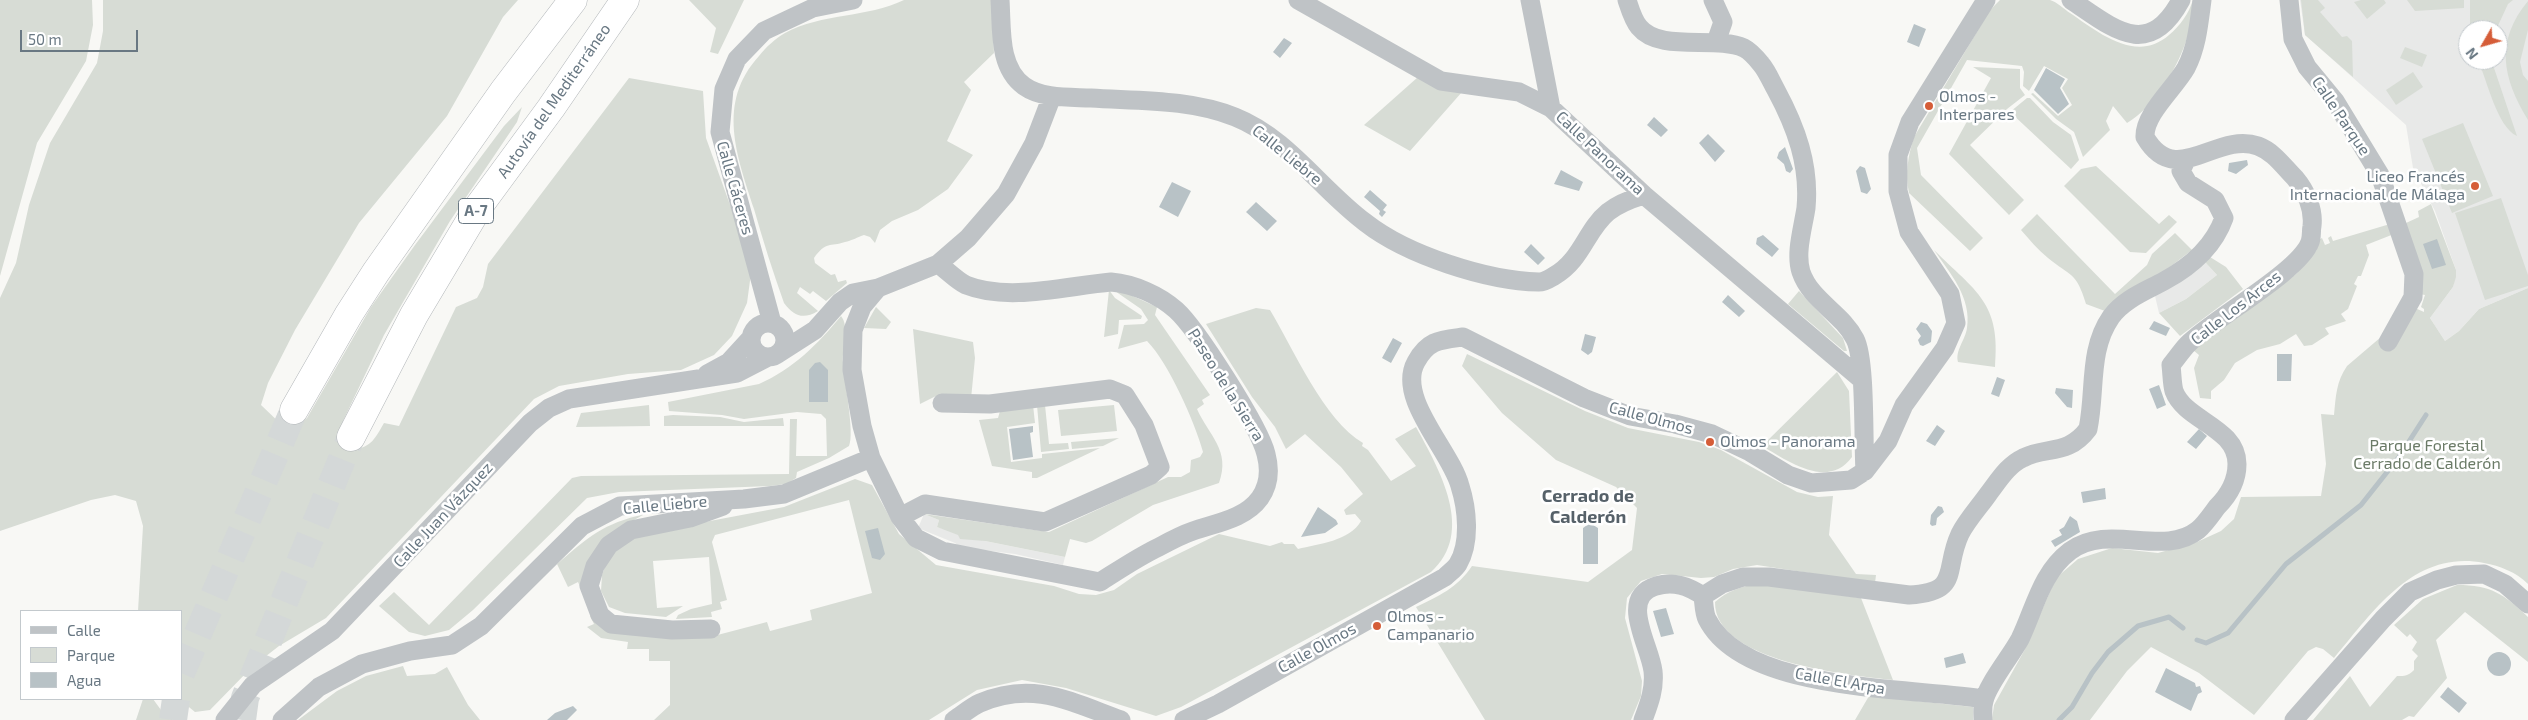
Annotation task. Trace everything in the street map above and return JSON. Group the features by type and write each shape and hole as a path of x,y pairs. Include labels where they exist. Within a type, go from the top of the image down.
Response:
{"highway":[{"path":"294,410 348,314 376,272 503,92 573,0"},
{"name":"Autovía del Mediterráneo","path":"351,437 414,315 479,206 551,108 625,0"}],"street":[{"name":"Calle Cáceres","path":"772,356 781,352 786,342 783,330 776,325 759,272 720,132 724,89 738,58 764,31 813,8 853,0"},
{"path":"824,319 802,328 762,324 753,334 752,344 758,353 772,356 810,334 840,302 853,293 878,288 938,264 968,238 1006,194 1034,143 1052,96 1024,86 1004,58 1000,0"},
{"name":"Calle Panorama","path":"1298,0 1442,81 1519,92 1551,108 1644,194 1861,379"},
{"path":"1530,0 1551,108"},
{"path":"1627,0 1640,28 1650,36 1666,41 1716,42 1746,48 1762,64 1795,128 1807,177 1806,208 1800,246 1801,270 1810,290 1841,321 1856,340 1861,379 1865,471"},
{"path":"1713,0 1723,22 1716,42"},
{"name":"Calle Olmos","path":"1184,720 1220,712 1444,577 1458,564 1464,547 1466,516 1460,484 1411,389 1412,369 1423,348 1442,339 1463,337 1584,398 1630,416 1675,424 1712,434 1750,452 1788,475 1811,483 1850,480 1865,471 1888,441 1904,405 1945,348 1956,323 1950,294 1909,232 1898,191 1898,155 1910,122 1986,0"},
{"path":"2070,0 2116,30 2137,36 2160,28 2174,13 2180,0"},
{"name":"Calle Los Arces","path":"1983,709 2020,639 2040,587 2070,552 2083,544 2113,537 2155,542 2182,539 2198,530 2230,494 2237,462 2231,446 2221,433 2184,406 2174,392 2172,365 2188,344 2287,268 2305,251 2310,241 2313,216 2302,187 2274,154 2256,145 2231,144 2186,160 2165,158 2154,152 2145,137 2144,129 2186,67 2198,36 2202,0"},
{"name":"Calle Parque","path":"2289,0 2293,39 2307,67 2335,101 2380,175 2414,274 2413,297 2388,342"},
{"name":"Calle Liebre","path":"1052,96 1206,106 1236,117 1266,134 1365,223 1408,250 1509,280 1542,282 1567,269 1606,213 1644,194"},
{"path":"1643,720 1652,698 1653,672 1646,644 1637,620 1638,602 1647,589 1667,583 1688,587 1703,596 1722,584 1743,577 1769,577 1909,595 1930,594 1940,589 1947,581 1960,534 2008,469 2024,457 2060,449 2072,443 2088,429 2098,340 2112,316 2135,296 2186,267 2219,232 2224,218 2215,200 2188,183 2181,171 2186,160"},
{"name":"Paseo de la Sierra","path":"871,458 900,518 916,538 942,551 1100,582 1156,548 1247,511 1259,499 1266,486 1269,471 1261,440 1194,330 1176,310 1156,295 1121,282 1006,294 983,291 963,284 938,264"},
{"name":"Calle Cáceres","path":"753,334 759,272"},
{"path":"871,458 862,426 852,370 853,330 862,307 878,288"},
{"name":"Calle Juan Vázquez","path":"695,381 730,362 753,334"},
{"name":"Calle Juan Vázquez","path":"225,720 253,685 332,631 530,423 548,408 569,399 737,373 772,356"},
{"path":"900,518 925,504 1045,522 1151,475 1160,467 1144,424 1125,395 1110,389 990,404 942,403"},
{"name":"Calle Liebre","path":"282,720 319,687 362,664 410,652 452,645 481,626 582,526 620,506 744,499 784,494 871,458"},
{"path":"712,629 672,630 611,624 600,615 589,586 595,566 609,545 631,530 690,518 744,499"},
{"path":"2294,720 2410,592 2437,580 2456,575 2484,574 2505,584 2528,604"},
{"name":"Calle El Arpa","path":"1703,596 1706,617 1717,635 1733,648 1764,664 1803,677 1983,709"},
{"path":"954,720 979,703 1017,692 1052,694 1121,720"}],"shaded area":[{"name":"Liceo Francés Internacional de Málaga","path":"2300,0 2528,0 2528,288 2479,309 2459,331 2445,341 2430,318 2453,287 2456,270 2435,211 2413,168 2406,125 2305,35"},
{"path":"2205,262 2217,275 2186,299 2159,313 2155,296"},
{"path":"924,514 939,520 937,527 985,541 1065,557 1063,565 1015,554 959,547 955,543 918,528"}],"green space":[{"path":"0,0 92,0 93,25 86,61 37,143 0,276"},
{"path":"103,0 518,0 503,17 447,116 359,223 295,330 268,383 261,405 284,427 296,427 307,418 371,307 504,126 522,107 517,122 450,221 384,335 343,421 342,436 354,449 360,448 369,444 384,423 399,426 456,307 477,298 483,287 488,264 629,78 703,91 706,138 752,266 747,303 732,336 714,355 681,370 628,374 559,386 534,399 326,618 279,646 252,667 210,710 195,712 180,700 182,700 182,610 138,610 143,526 136,501 115,495 91,500 0,531 0,298 16,263 29,205 50,143 97,63 103,31"},
{"path":"689,0 744,0 718,54 710,52 716,28"},
{"path":"904,0 991,0 994,53 964,82 971,90 947,141 973,155 948,189 918,210 892,221 880,230 875,243 870,237 864,235 822,249 814,258 815,263 831,275 835,274 838,282 846,280 847,283 826,301 813,291 810,294 800,287 797,293 818,311 803,316 795,314 784,303 737,150 734,111 738,92 746,74 759,56 771,43 785,33 814,22 875,10"},
{"path":"2000,0 2050,0 2105,36 2131,46 2144,46 2156,43 2169,35 2187,14 2193,0 2192,18 2184,46 2165,84 2147,107 2127,123 2113,106 2106,121 2110,130 2083,157 2074,132 2056,119 2031,94 2033,93 2058,116 2072,105 2062,88 2068,79 2044,66 2029,91 2023,86 2024,72 2022,66 1967,60 1917,148 1921,175 1983,238 1970,251 1909,193 1908,165 1914,137 1990,10"},
{"path":"2301,0 2318,0 2325,8 2320,12 2342,37 2347,36 2352,41 2353,77 2305,35"},
{"path":"2361,0 2384,0 2386,3 2367,19 2354,2"},
{"path":"2407,0 2464,0 2464,8 2415,11"},
{"path":"2470,0 2513,0 2508,4 2501,20 2470,20"},
{"path":"2528,1 2528,30 2520,62 2523,75 2528,81 2528,120 2512,89 2507,70 2508,40 2510,30"},
{"path":"2405,47 2427,55 2422,67 2400,58"},
{"path":"1973,67 2020,69 2020,88 2025,95 2007,109 1970,145 2024,200 2009,215 1949,154 1991,78"},
{"path":"2482,70 2495,70 2517,136 2504,123 2493,102"},
{"path":"2413,72 2423,87 2396,105 2386,90"},
{"path":"1418,77 1462,92 1410,151 1364,125"},
{"path":"2027,98 2030,98 2053,122 2071,135 2079,160 2071,169 2010,112"},
{"path":"2463,123 2493,196 2452,213 2422,139"},
{"path":"2096,166 2159,224 2169,215 2177,222 2146,253 2130,252 2064,186 2081,169"},
{"path":"2501,198 2528,275 2528,286 2485,300 2455,213"},
{"name":"Parque Forestal Cerrado de Calderón","path":"2431,204 2456,270 2453,287 2430,318 2445,341 2459,331 2479,309 2528,288 2528,584 2508,570 2484,563 2459,561 2437,565 2416,575 2397,588 2380,604 2334,658 2323,649 2316,647 2308,651 2254,715 2199,673 2151,647 2127,671 2090,720 1992,720 1994,705 2024,651 2056,578 2078,559 2112,548 2158,553 2197,542 2221,531 2234,519 2241,497 2321,496 2326,464 2321,414 2334,415 2337,389 2343,372 2347,366 2415,308 2424,312 2424,309 2421,307 2425,295 2419,294 2406,223 2419,217 2418,211"},
{"path":"2037,214 2115,294 2147,265 2152,254 2175,233 2192,250 2105,311 2086,304 2076,280 2044,255 2021,230"},
{"path":"2390,224 2394,234 2366,245 2369,255 2361,276 2358,276 2354,284 2357,286 2348,309 2341,314 2346,321 2325,328 2329,334 2312,345 2304,346 2296,334 2280,344 2257,350 2235,363 2224,380 2211,391 2211,399 2200,398 2194,368 2199,355 2193,350 2296,274 2316,251 2320,239 2322,238 2325,245 2330,243 2328,238 2331,236 2333,241"},
{"path":"1934,250 1973,288 1989,312 1994,327 1996,345 1995,367 1958,362 1959,349 1967,328 1966,306 1953,277"},
{"path":"2210,257 2226,267 2243,289 2180,336 2159,313 2186,299 2217,275 2205,262"},
{"path":"1112,289 1124,292 1157,307 1155,315 1210,395 1202,400 1204,404 1197,409 1220,452 1222,471 1219,483 1153,505 1092,541 1086,543 1070,539 1065,557 985,541 960,539 958,535 937,527 939,520 924,514 1049,532 1168,477 1181,477 1190,472 1191,460 1200,457 1203,452 1194,425 1172,377 1147,341 1118,349 1124,325 1144,324 1148,320 1141,309"},
{"path":"1109,290 1115,298 1142,316 1141,319 1119,320 1118,334 1104,337"},
{"path":"1799,291 1843,338 1847,351 1844,351 1788,304"},
{"path":"876,307 891,322 886,329 864,328"},
{"path":"1256,308 1270,310 1322,401 1349,433 1363,443 1362,446 1368,450 1391,481 1416,466 1395,439 1416,427 1443,481 1449,500 1452,520 1451,538 1444,556 1431,572 1181,707 1156,716 1066,688 1022,680 977,690 929,720 654,720 670,705 670,661 649,661 649,649 627,649 628,642 601,638 587,627 594,624 590,616 593,615 706,638 767,622 770,631 812,620 810,610 872,593 849,500 715,535 712,542 727,600 720,602 722,609 711,612 712,617 676,619 678,615 691,609 712,604 709,557 653,561 657,608 683,606 666,617 625,613 609,607 601,591 602,575 609,555 641,534 784,507 855,479 872,485 899,534 936,565 1054,586 1079,594 1096,595 1114,590 1137,574 1219,534 1270,546 1282,542 1284,544 1294,544 1298,549 1342,537 1356,528 1361,521 1355,514 1346,515 1344,510 1363,494 1341,467 1305,434 1286,449 1275,427 1252,397 1206,324"},
{"path":"841,316 845,326 843,362 851,430 849,446 829,458 797,472 796,478 786,484 619,492 587,498 473,610 449,630 425,636 409,632 379,606 394,592 429,625 572,478 581,476 789,474 790,419 797,419 796,456 827,456 826,419 821,414 797,412 744,419 722,415 669,411 668,402 759,384 783,371 804,355"},
{"path":"913,329 973,342 975,358 971,399 936,396 920,404"},
{"path":"1467,354 1585,411 1628,428 1699,442 1721,450 1797,492 1818,497 1833,496 1829,535 1856,574 1876,575 1875,583 1757,565 1733,569 1714,577 1701,578 1662,574 1641,581 1627,598 1625,618 1642,681 1641,696 1631,720 1485,720 1416,607 1454,586 1472,566 1588,582 1632,550 1637,508 1616,487 1556,460 1502,413 1462,366"},
{"path":"1837,372 1849,391 1852,457 1842,467 1820,472 1808,470 1762,446"},
{"path":"649,405 650,426 576,427 581,413"},
{"path":"1033,405 1035,423 1007,427 1011,462 1042,458 1042,454 1100,448 1037,478 1032,478 1032,472 992,466 979,420 998,418 1000,411"},
{"path":"1037,405 1045,405 1049,444 1068,443 1069,449 1041,452"},
{"path":"1114,405 1117,431 1061,436 1058,410"},
{"path":"664,416 720,417 744,422 783,418 784,426 664,426"},
{"path":"1119,438 1103,446 1072,449 1071,442"},
{"path":"645,514 607,537 599,545 589,566 585,598 578,582 568,587 557,564 597,532 618,522"},
{"path":"1758,584 1861,598 1893,680 1846,674 1787,662 1759,652 1736,639 1721,622 1715,602 1735,590"},
{"path":"2457,585 2469,585 2496,592 2512,602 2528,617 2528,662 2465,612 2436,640 2447,678 2414,717 2409,716 2402,720 2313,720 2350,676 2370,707 2397,676 2406,675 2414,670 2414,661 2418,656 2412,650 2417,642 2410,634 2407,637 2394,625 2423,599"},
{"path":"403,666 407,676 435,674 447,667 468,705 480,720 298,720 337,691 366,676"},
{"path":"1869,696 1973,707 1973,720 1855,720"},
{"path":"143,700 154,700 161,710 173,720 136,720"}],"water":[{"path":"1914,24 1926,29 1919,47 1907,42"},
{"path":"1284,38 1292,43 1280,58 1273,52"},
{"path":"2046,68 2065,79 2060,88 2069,104 2058,114 2034,90"},
{"path":"1654,117 1668,130 1661,137 1647,125"},
{"path":"1708,134 1725,151 1715,162 1699,143"},
{"path":"1785,147 1793,169 1790,173 1786,171 1784,164 1777,158 1779,152"},
{"path":"2247,160 2248,165 2236,174 2228,171 2229,163"},
{"path":"1860,166 1865,168 1871,189 1867,194 1861,192 1856,171"},
{"path":"1561,170 1583,182 1579,191 1554,184"},
{"path":"1172,182 1191,191 1178,217 1159,207"},
{"path":"1370,190 1387,205 1383,210 1386,212 1382,217 1379,214 1380,211 1364,197"},
{"path":"1256,202 1277,221 1267,231 1246,212"},
{"path":"1763,235 1779,249 1772,257 1756,244 1757,238"},
{"path":"2437,239 2446,265 2432,269 2423,244"},
{"path":"1531,244 1545,258 1538,265 1524,252"},
{"path":"1728,295 1745,311 1739,317 1722,302"},
{"path":"2154,321 2170,328 2166,336 2149,329"},
{"path":"1921,322 1927,324 1932,331 1931,342 1923,346 1920,345 1918,340 1921,336 1916,329"},
{"path":"1585,334 1596,337 1592,352 1588,355 1581,350"},
{"path":"1393,338 1402,343 1391,363 1382,358"},
{"path":"2277,354 2292,354 2291,381 2277,381"},
{"path":"820,362 828,370 828,402 809,402 809,370 815,363"},
{"path":"1997,377 2005,380 1999,397 1991,394"},
{"path":"2159,385 2166,405 2157,409 2149,389"},
{"path":"2056,388 2073,390 2072,408 2067,407 2055,393"},
{"path":"1937,425 1945,431 1935,446 1926,441"},
{"path":"1033,426 1033,432 1030,433 1033,457 1013,460 1009,429"},
{"path":"2199,429 2207,436 2196,449 2187,442"},
{"path":"2105,488 2106,499 2083,503 2081,492"},
{"path":"1938,506 1942,507 1944,512 1937,518 1936,525 1932,526 1930,524 1931,515"},
{"path":"1318,507 1336,520 1338,524 1325,533 1301,537"},
{"path":"2070,516 2077,521 2080,532 2055,547 2051,541 2062,535 2059,530 2064,527"},
{"path":"1590,523 1598,528 1598,564 1583,564 1583,528"},
{"path":"878,528 885,554 880,560 872,558 865,531"},
{"path":"1666,608 1674,634 1661,637 1653,611"},
{"path":"2499,652 2508,655 2511,664 2508,673 2499,676 2490,673 2487,664 2490,655"},
{"path":"1963,653 1966,663 1946,668 1944,658"},
{"path":"2166,668 2195,683 2196,687 2200,686 2202,692 2198,694 2191,711 2155,692"},
{"path":"2448,687 2467,703 2459,713 2440,697"},
{"path":"573,706 577,710 567,720 547,720 555,713"}],"waterway":[{"path":"2197,640 2206,643 2228,633 2286,564 2361,505 2399,457 2426,415"},
{"path":"2059,720 2072,707 2092,673 2108,652 2138,626 2169,617 2183,628"}],"tunnel":[{"path":"182,671 294,410"},
{"path":"242,720 245,698 351,437"},
{"path":"173,720 176,700"}],"place":[{"name":"Olmos - Interpares","path":"1929,106"},
{"name":"Liceo Francés Internacional de Málaga","path":"2475,186"},
{"name":"Olmos - Panorama","path":"1710,442"},
{"name":"Olmos - Campanario","path":"1377,626"}],"district":[{"name":"Cerrado de Calderón","path":"1588,506"}]}
